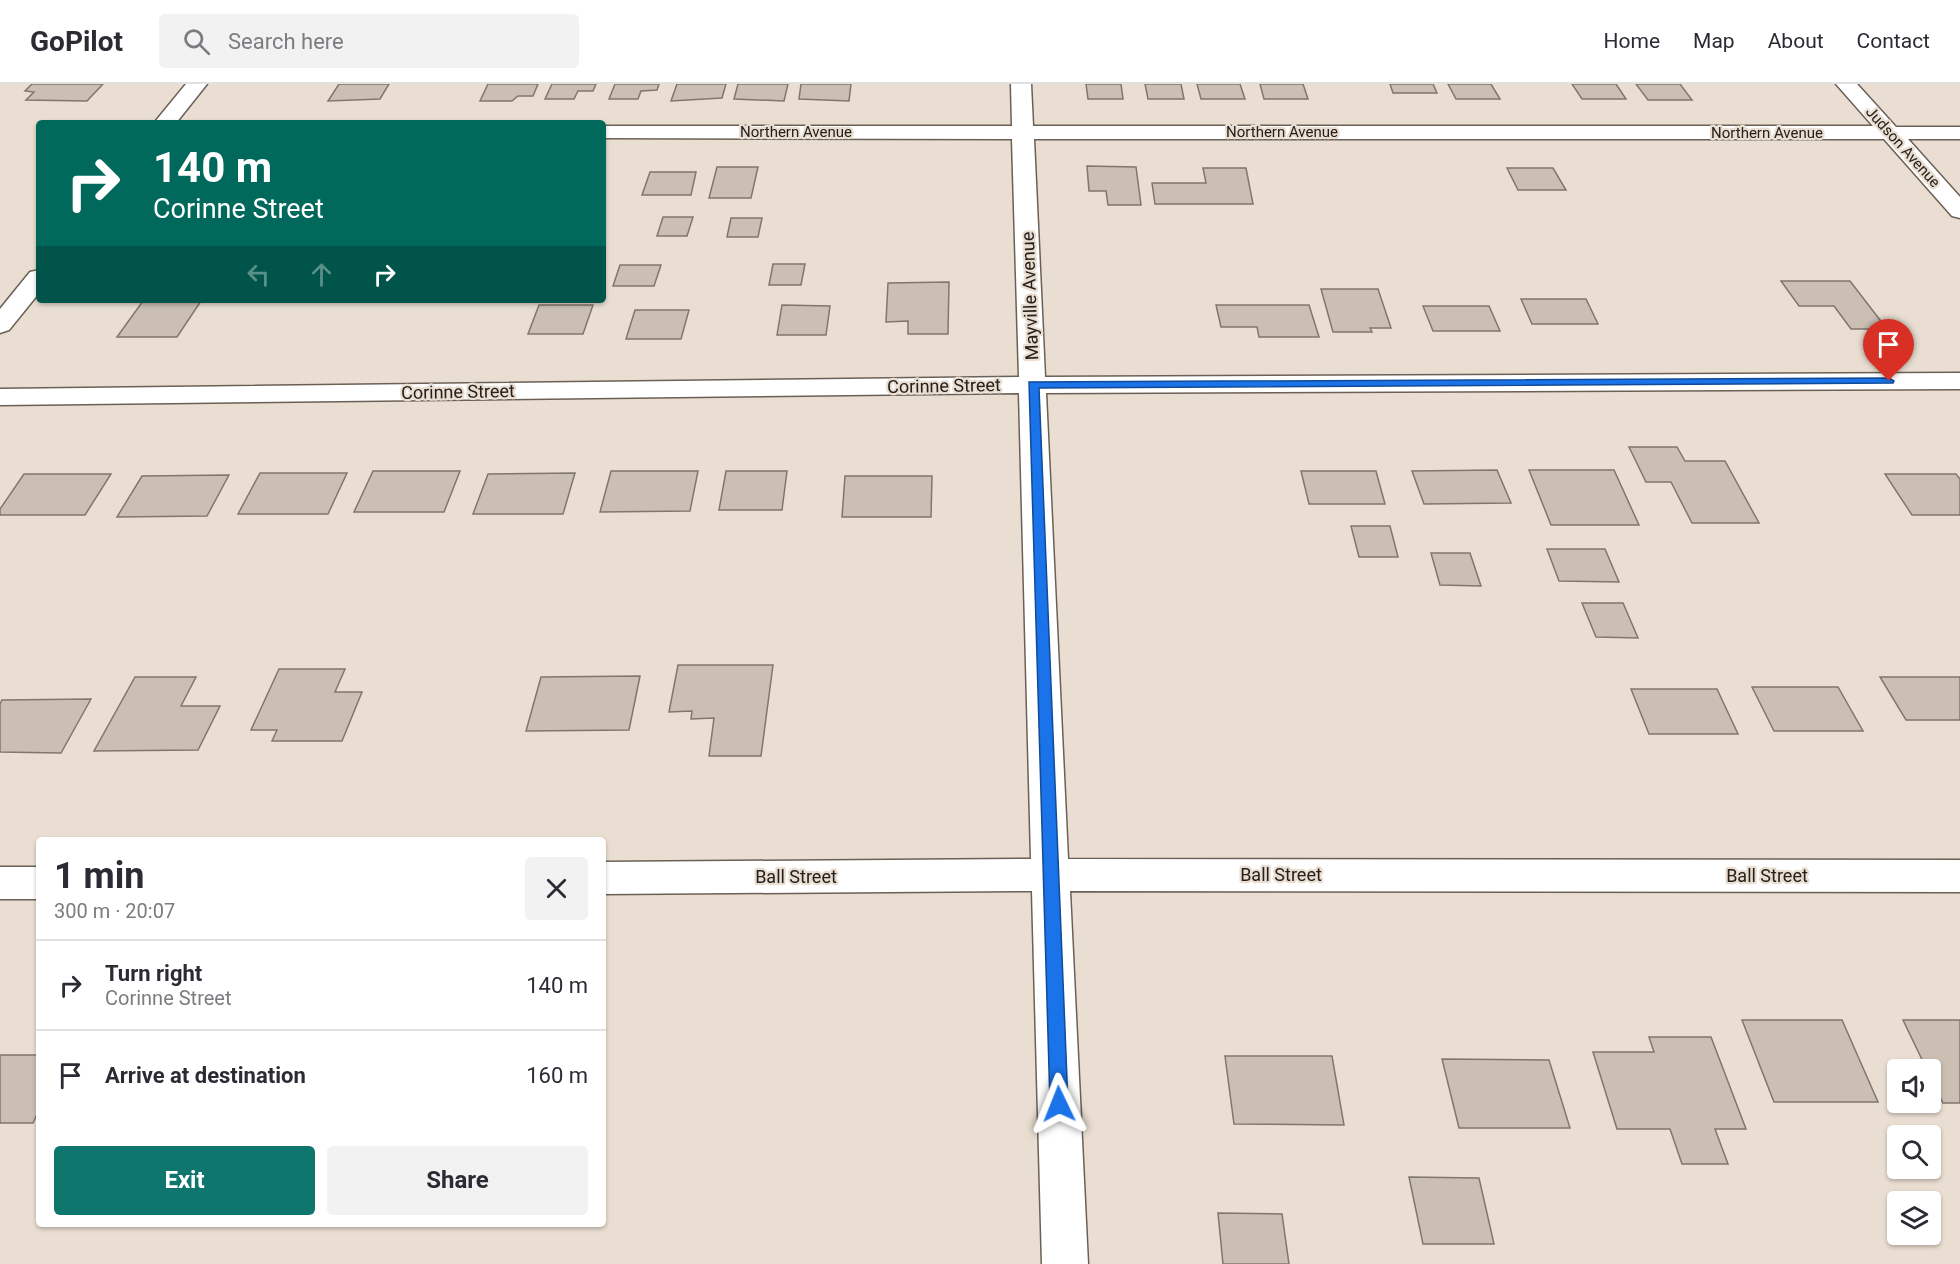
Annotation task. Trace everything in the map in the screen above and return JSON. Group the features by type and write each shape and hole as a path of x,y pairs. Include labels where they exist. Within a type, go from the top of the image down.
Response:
{"street":[{"path":"167,120 197,84"},
{"name":"Mayville Avenue","path":"1021,84 1065,1264"},
{"name":"Judson Avenue","path":"1846,84 1960,211"},
{"name":"Northern Avenue","path":"606,132 1960,133"},
{"path":"0,325 36,281"},
{"name":"Corinne Street","path":"0,397 1033,385 1960,381"},
{"name":"Ball Street","path":"606,878 1050,875 1960,876"},
{"path":"0,883 36,883"}],"building":[{"path":"32,84 103,84 87,101 26,100 34,92 25,91"},
{"path":"339,84 389,84 380,99 328,101"},
{"path":"488,84 538,84 533,96 518,96 512,101 480,101"},
{"path":"552,84 596,84 593,91 578,91 574,99 545,99"},
{"path":"615,84 659,84 657,90 641,91 638,99 609,99"},
{"path":"677,84 726,84 722,98 671,101"},
{"path":"738,84 788,84 784,101 734,99"},
{"path":"801,84 851,84 849,101 799,99"},
{"path":"1086,84 1121,84 1123,99 1088,99"},
{"path":"1145,84 1181,84 1184,99 1148,99"},
{"path":"1197,84 1240,84 1245,99 1201,99"},
{"path":"1260,84 1303,84 1308,99 1264,99"},
{"path":"1390,84 1433,84 1437,93 1393,93"},
{"path":"1448,84 1491,84 1500,99 1456,99"},
{"path":"1572,84 1616,84 1626,99 1582,99"},
{"path":"1636,84 1680,84 1692,100 1648,100"},
{"path":"1087,166 1136,167 1141,205 1108,205 1106,191 1089,191"},
{"path":"717,167 758,167 751,198 709,198"},
{"path":"1203,168 1246,168 1253,204 1155,204 1152,183 1206,183"},
{"path":"1507,168 1553,168 1566,190 1518,190"},
{"path":"650,172 696,172 691,195 642,195"},
{"path":"663,217 693,217 687,236 657,236"},
{"path":"731,218 762,218 758,237 727,237"},
{"path":"773,264 805,264 801,285 769,285"},
{"path":"620,265 661,265 654,286 613,286"},
{"path":"1781,281 1850,281 1887,329 1851,329 1834,306 1799,306"},
{"path":"949,282 948,334 908,334 908,321 886,322 888,283"},
{"path":"1321,289 1378,289 1391,328 1370,328 1372,332 1333,332"},
{"path":"1521,299 1586,299 1598,324 1532,324"},
{"path":"142,303 200,303 177,337 117,337"},
{"path":"539,305 593,305 583,334 528,334"},
{"path":"782,305 830,306 826,335 777,335"},
{"path":"1216,305 1309,305 1319,337 1259,337 1257,327 1221,327"},
{"path":"1423,306 1489,306 1500,331 1433,331"},
{"path":"635,310 689,310 681,339 626,339"},
{"path":"1629,447 1677,447 1685,461 1725,461 1759,523 1692,523 1671,482 1646,482"},
{"path":"1497,470 1511,503 1424,504 1412,471"},
{"path":"1529,470 1614,470 1639,525 1551,525"},
{"path":"373,471 460,471 444,512 354,512"},
{"path":"611,471 698,471 690,511 600,512"},
{"path":"726,471 787,471 782,510 719,510"},
{"path":"1301,471 1376,471 1385,504 1309,504"},
{"path":"260,473 347,473 328,514 238,514"},
{"path":"575,473 563,514 473,514 488,474"},
{"path":"24,474 111,474 85,515 0,515 0,509"},
{"path":"1885,474 1956,474 1960,479 1960,515 1912,515"},
{"path":"229,475 207,516 117,517 142,476"},
{"path":"845,476 932,476 931,517 842,517"},
{"path":"1351,526 1390,526 1398,557 1359,557"},
{"path":"1547,549 1605,549 1619,582 1559,581"},
{"path":"1431,553 1470,553 1481,586 1440,585"},
{"path":"1582,603 1623,603 1638,638 1596,637"},
{"path":"678,665 773,665 761,756 709,756 714,718 691,719 692,711 669,712"},
{"path":"279,669 345,669 335,692 362,692 342,741 272,741 277,730 251,730"},
{"path":"640,676 629,730 526,731 541,677"},
{"path":"135,677 196,677 181,706 220,706 198,750 94,751"},
{"path":"1880,677 1960,677 1960,720 1906,720"},
{"path":"1752,687 1838,687 1863,731 1774,731"},
{"path":"1631,689 1717,689 1738,734 1649,734"},
{"path":"91,699 61,753 0,752 0,704 2,700"},
{"path":"1742,1020 1842,1020 1878,1102 1774,1102"},
{"path":"1903,1020 1960,1020 1960,1103 1943,1103 1941,1099 1941,1059 1922,1059"},
{"path":"1649,1037 1711,1037 1746,1129 1715,1129 1728,1164 1682,1164 1670,1129 1617,1129 1593,1052 1654,1052"},
{"path":"0,1055 36,1055 36,1116 33,1123 0,1123"},
{"path":"1225,1056 1332,1056 1344,1125 1234,1124"},
{"path":"1442,1059 1549,1060 1570,1128 1459,1128"},
{"path":"1409,1177 1479,1178 1494,1244 1423,1244"},
{"path":"1218,1213 1282,1214 1289,1264 1223,1264"}],"route":[{"path":"1059,1104 1033,385 1889,381"}]}
